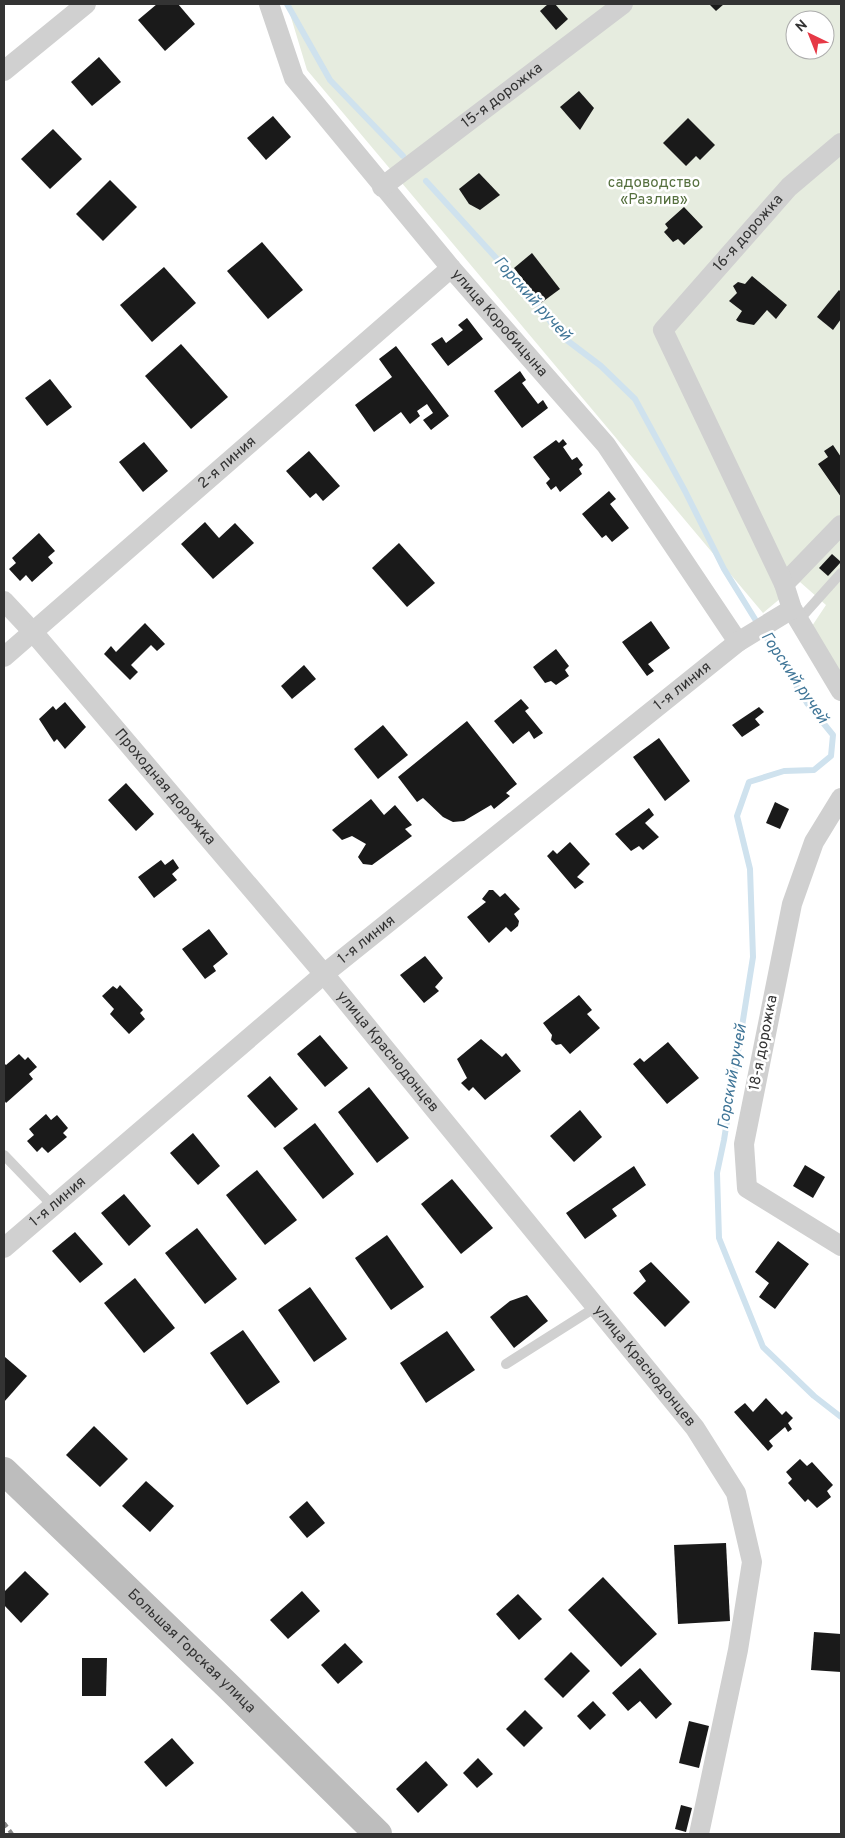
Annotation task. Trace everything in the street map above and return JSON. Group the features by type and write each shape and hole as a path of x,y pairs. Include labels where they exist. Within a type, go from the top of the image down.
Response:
{"street":[{"path":"4,71 86,4"},
{"name":"улица Коробицына","path":"269,4 294,78 450,268 606,445 745,637"},
{"name":"15-я дорожка","path":"382,187 623,4"},
{"name":"16-я дорожка","path":"784,584 663,330 789,187 841,143"},
{"name":"2-я линия","path":"4,657 450,268"},
{"path":"841,525 784,584 796,615 841,691"},
{"name":"Проходная дорожка","path":"4,601 34,632 324,974"},
{"name":"1-я линия","path":"4,1248 324,974 745,637 775,621 796,615"},
{"name":"18-я дорожка","path":"841,798 814,842 792,904 744,1144 747,1188 841,1246"},
{"name":"улица Краснодонцев","path":"324,974 695,1428 736,1493 752,1562 738,1650 699,1834"},
{"name":"Большая Горская улица","path":"4,1470 378,1834"}],"lane":[{"path":"796,615 841,573"},
{"path":"4,1155 52,1206"},
{"path":"506,1364 596,1308"}],"green space":[{"name":"садоводство «Разлив»","path":"287,4 841,4 841,675 812,626 826,605 800,582 763,613 307,70"}],"building":[{"path":"157,4 178,4 195,24 165,51 138,20"},
{"path":"548,4 555,4 568,19 556,30 540,11"},
{"path":"709,4 724,4 716,11"},
{"path":"99,57 121,82 92,106 71,82"},
{"path":"579,91 594,108 580,130 560,107"},
{"path":"273,116 291,137 266,160 247,138"},
{"path":"688,118 715,145 700,160 696,156 686,166 663,143"},
{"path":"53,129 82,159 50,189 21,159"},
{"path":"479,173 500,195 480,210 469,204 459,189"},
{"path":"110,180 137,207 103,241 76,214"},
{"path":"684,207 703,227 684,245 678,239 673,242 664,232 668,228 665,224"},
{"path":"262,242 303,290 268,319 227,271"},
{"path":"532,253 560,289 541,303 514,268"},
{"path":"164,267 196,303 152,342 120,305"},
{"path":"752,276 787,305 776,319 767,310 754,325 736,320 742,311 729,301 737,293 733,286 738,282 745,284"},
{"path":"839,290 841,292 841,319 833,330 817,317"},
{"path":"467,318 483,339 448,366 431,344 442,337 446,343 463,330 458,325"},
{"path":"181,344 228,397 191,429 145,376"},
{"path":"396,346 449,416 431,430 423,420 433,413 427,404 417,411 420,416 410,424 401,412 374,432 355,405 392,377 379,359"},
{"path":"520,371 526,380 522,383 538,404 543,400 548,408 522,428 494,391"},
{"path":"50,379 72,407 47,426 25,398"},
{"path":"563,439 567,444 563,447 572,460 577,457 583,465 579,469 582,474 560,492 556,486 551,490 546,483 550,479 533,457 556,440 559,443"},
{"path":"144,442 168,471 143,492 119,462"},
{"path":"833,445 841,457 841,497 818,464 828,457 824,451"},
{"path":"309,451 340,486 323,501 316,493 310,498 286,471"},
{"path":"609,491 616,499 610,504 629,528 612,542 606,535 602,538 582,514"},
{"path":"205,522 219,538 235,523 254,543 213,579 181,544"},
{"path":"39,533 55,551 48,557 53,563 32,582 26,575 20,581 9,569 16,563 12,558"},
{"path":"399,543 435,583 407,607 372,568"},
{"path":"832,554 841,562 828,576 819,568"},
{"path":"651,621 670,648 648,664 654,671 647,676 622,642"},
{"path":"145,623 165,644 157,651 151,645 131,665 138,672 130,680 104,654 111,646 116,652"},
{"path":"556,649 569,666 565,670 569,676 556,685 551,681 545,683 533,667"},
{"path":"304,665 316,679 292,699 281,686"},
{"path":"521,699 529,708 525,711 543,733 534,739 529,731 513,744 494,721"},
{"path":"65,702 86,727 65,749 57,739 54,742 39,719 53,706 56,710"},
{"path":"759,707 764,712 755,719 760,725 742,737 732,725"},
{"path":"467,721 517,784 506,793 510,796 494,809 491,805 464,821 453,822 443,817 423,798 417,802 398,777"},
{"path":"383,725 408,755 378,779 354,749"},
{"path":"659,738 690,781 665,801 633,757"},
{"path":"126,783 154,814 136,831 108,800"},
{"path":"371,799 384,815 395,805 412,825 405,829 412,836 372,865 363,864 358,857 366,844 352,836 342,840 332,830"},
{"path":"775,802 789,809 780,829 766,823"},
{"path":"649,808 654,815 645,823 659,837 643,850 639,846 631,851 615,834"},
{"path":"570,842 590,864 577,877 584,882 575,889 547,856 553,850 557,854"},
{"path":"173,859 179,868 172,874 177,880 154,898 138,877 161,860 165,865"},
{"path":"489,890 493,890 500,897 505,893 520,909 514,914 519,921 518,926 511,932 506,927 489,943 467,917 486,902 482,899"},
{"path":"209,929 228,954 213,966 216,971 205,979 182,949"},
{"path":"425,956 443,978 435,987 439,991 424,1003 400,975"},
{"path":"120,985 143,1010 140,1013 145,1019 129,1034 110,1014 114,1009 102,996 113,986 117,989"},
{"path":"579,995 592,1010 587,1014 600,1028 570,1054 561,1044 556,1045 551,1040 552,1035 543,1023"},
{"path":"320,1035 348,1068 325,1087 297,1054"},
{"path":"481,1039 502,1057 506,1053 521,1071 485,1100 473,1087 469,1091 461,1083 467,1078 457,1059"},
{"path":"668,1042 699,1078 667,1104 633,1064 640,1058 644,1062"},
{"path":"19,1054 25,1060 28,1057 37,1067 29,1074 33,1079 6,1103 4,1100 4,1063 6,1065"},
{"path":"270,1076 298,1109 275,1128 247,1096"},
{"path":"369,1087 409,1138 377,1163 338,1112"},
{"path":"580,1110 602,1137 574,1162 550,1136"},
{"path":"46,1114 51,1120 57,1115 68,1128 63,1133 67,1137 48,1153 42,1147 37,1152 27,1141 34,1135 29,1129"},
{"path":"315,1123 354,1174 323,1199 283,1148"},
{"path":"193,1133 220,1166 198,1185 170,1153"},
{"path":"805,1165 825,1177 813,1198 793,1186"},
{"path":"634,1166 646,1185 612,1209 617,1216 585,1239 566,1213"},
{"path":"257,1170 297,1220 265,1245 226,1195"},
{"path":"452,1179 493,1228 461,1254 421,1204"},
{"path":"124,1194 151,1226 129,1246 101,1213"},
{"path":"197,1228 237,1279 205,1304 165,1253"},
{"path":"75,1232 103,1264 80,1283 52,1251"},
{"path":"387,1235 424,1287 391,1310 355,1258"},
{"path":"778,1241 809,1264 775,1309 759,1297 769,1283 755,1272"},
{"path":"651,1262 690,1302 665,1327 633,1293 646,1281 639,1271"},
{"path":"135,1278 175,1328 144,1353 104,1303"},
{"path":"310,1287 347,1339 314,1362 278,1310"},
{"path":"527,1295 548,1321 514,1348 490,1317 510,1301"},
{"path":"243,1330 280,1382 247,1405 210,1353"},
{"path":"447,1331 475,1370 426,1403 400,1363"},
{"path":"4,1358 27,1376 4,1402"},
{"path":"766,1398 782,1415 786,1411 793,1418 788,1423 792,1429 788,1432 785,1427 769,1441 773,1446 768,1451 734,1412 745,1403 753,1412"},
{"path":"94,1426 128,1459 100,1487 66,1455"},
{"path":"800,1459 807,1466 812,1462 833,1485 827,1491 831,1497 817,1508 808,1499 805,1502 788,1483 792,1479 786,1472"},
{"path":"146,1481 174,1506 150,1532 122,1506"},
{"path":"307,1501 325,1523 307,1538 289,1517"},
{"path":"726,1543 730,1621 678,1624 674,1545"},
{"path":"25,1571 49,1594 21,1623 4,1605 4,1592"},
{"path":"603,1577 657,1634 621,1667 568,1610"},
{"path":"302,1591 320,1611 288,1639 270,1620"},
{"path":"518,1594 542,1619 519,1640 496,1614"},
{"path":"814,1632 841,1634 841,1672 811,1670"},
{"path":"345,1643 363,1662 338,1684 321,1665"},
{"path":"571,1652 590,1671 563,1698 544,1679"},
{"path":"82,1658 107,1658 106,1696 82,1696"},
{"path":"640,1668 672,1704 656,1719 640,1701 628,1711 612,1693"},
{"path":"593,1701 606,1715 590,1730 577,1716"},
{"path":"525,1710 543,1728 524,1747 506,1729"},
{"path":"689,1721 709,1726 699,1768 679,1763"},
{"path":"172,1738 194,1763 166,1787 144,1762"},
{"path":"478,1758 493,1774 477,1788 463,1773"},
{"path":"426,1761 448,1785 418,1813 396,1789"},
{"path":"681,1805 692,1808 686,1832 675,1829"}],"waterway":[{"name":"Горский ручей","path":"287,4 330,80 403,156"},
{"name":"Горский ручей","path":"426,181 538,304 560,335 601,366 635,399 685,491 724,569 807,703 833,735 831,756 814,770 784,771 749,782 737,816 750,869 753,957 717,1173 719,1238 763,1347 814,1396 841,1417"}],"railway":[{"path":"4,1823 12,1834"}]}
